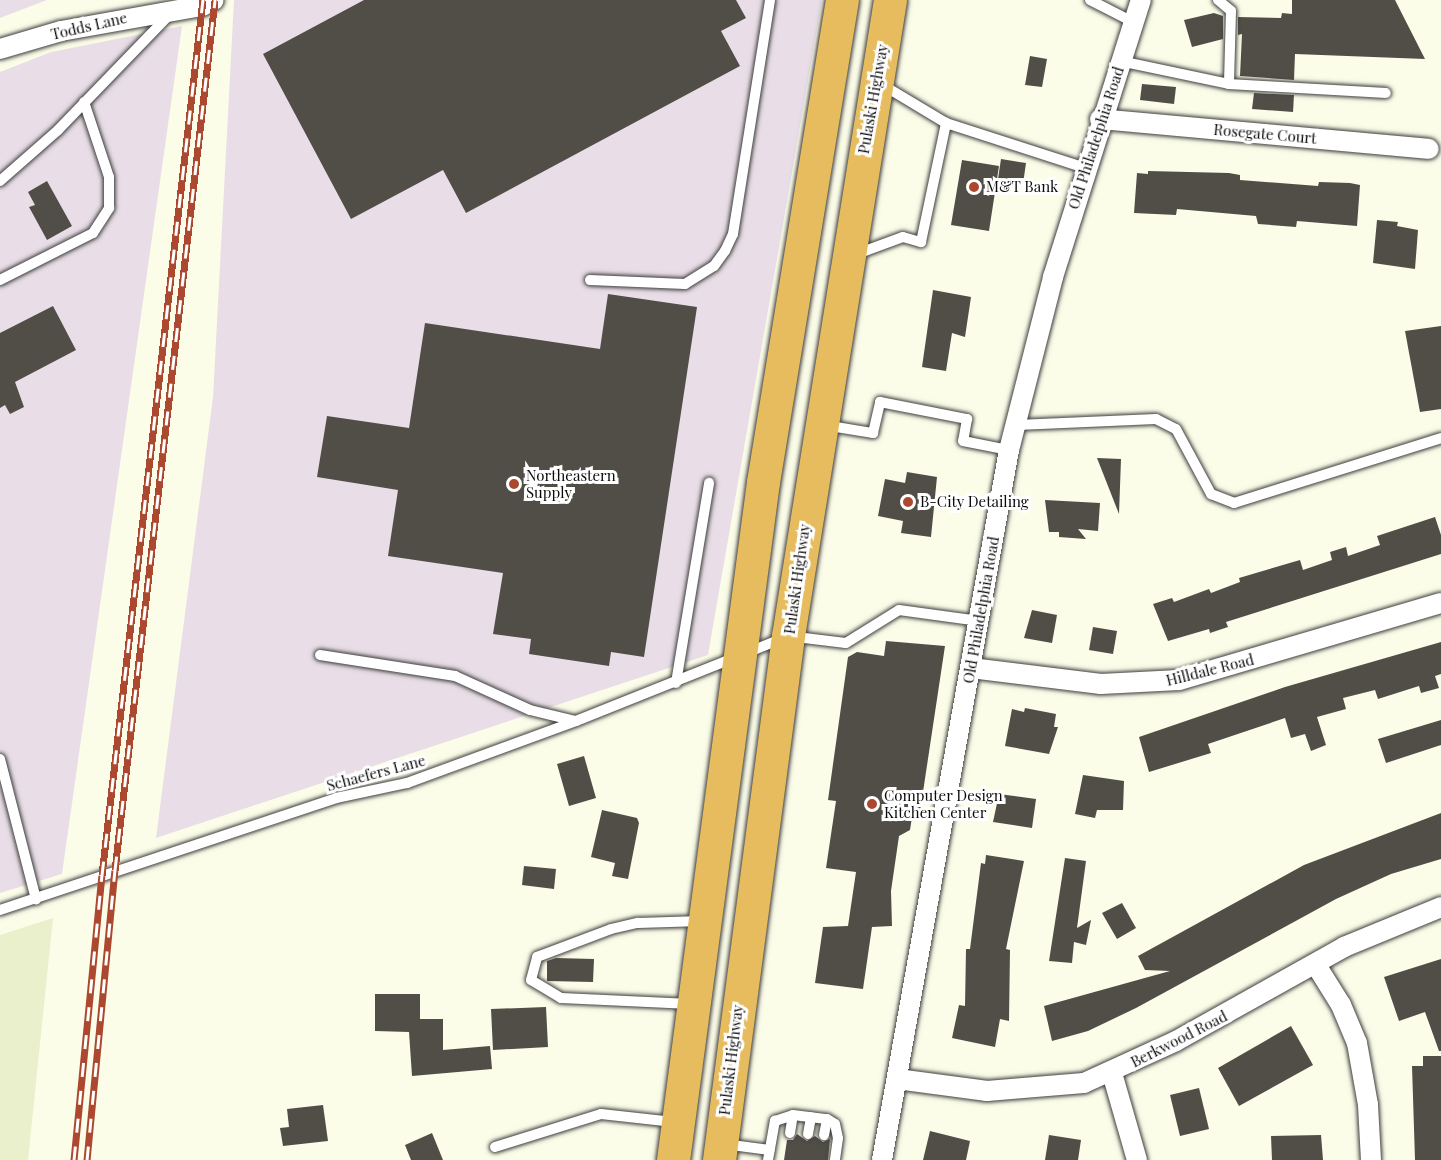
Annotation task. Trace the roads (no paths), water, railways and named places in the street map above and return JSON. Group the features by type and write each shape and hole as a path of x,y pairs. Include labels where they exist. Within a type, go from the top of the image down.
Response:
{"highway":[{"path":"673,1160 691,1004 738,658 842,0"},
{"name":"Pulaski Highway","path":"719,1152 788,636 820,424 890,0"}],"street":[{"name":"Todds Lane","path":"0,49 61,31 214,0"},
{"name":"Old Philadelphia Road","path":"882,1160 1009,450 1053,278 1085,168 1141,0"},
{"name":"Rosegate Court","path":"1100,119 1429,149"},
{"name":"Hilldale Road","path":"971,668 1101,684 1179,680 1441,603"},
{"name":"Berkwood Road","path":"897,1079 1018,1092 1058,1088 1112,1073 1379,930 1441,907"},
{"path":"1316,965 1341,1005 1357,1043 1368,1105 1371,1160"},
{"path":"1112,1073 1137,1160"}],"lane":[{"path":"590,280 685,284 714,266 725,251 733,234 770,0"},
{"path":"1090,0 1133,22"},
{"path":"1218,0 1231,10 1229,84"},
{"path":"0,181 84,102 175,9"},
{"path":"1120,61 1229,84 1386,93"},
{"path":"876,80 946,123 1085,168"},
{"path":"0,280 93,233 109,208 109,177 84,102"},
{"path":"847,257 903,237 921,242 946,123"},
{"path":"820,424 873,433 880,402 967,419 963,441 1009,450"},
{"path":"1017,425 1156,419 1176,429 1211,494 1234,503 1441,438"},
{"path":"676,683 709,483"},
{"path":"788,636 846,643 899,610 980,621"},
{"name":"Schaefers Lane","path":"0,910 336,798 407,783 676,683 788,636"},
{"path":"320,655 455,676 530,710 576,721"},
{"path":"0,759 36,898"},
{"path":"691,1004 561,998 531,980 537,957 611,929 638,923 702,921"},
{"path":"495,1147 601,1114 677,1123"},
{"path":"719,1152 769,1155 775,1120 792,1114 827,1119 835,1124 837,1131 835,1160"},
{"path":"790,1132 792,1114"},
{"path":"808,1134 811,1117"},
{"path":"824,1135 827,1119"}],"railway":[{"path":"74,1160 102,875 203,0"},
{"path":"87,1160 115,870 215,0"}],"place":[{"name":"M&T Bank","path":"974,187"},
{"name":"Northeastern Supply","path":"514,484"},
{"name":"B-City Detailing","path":"908,502"},
{"name":"Computer Design Kitchen Center","path":"872,804"}]}
